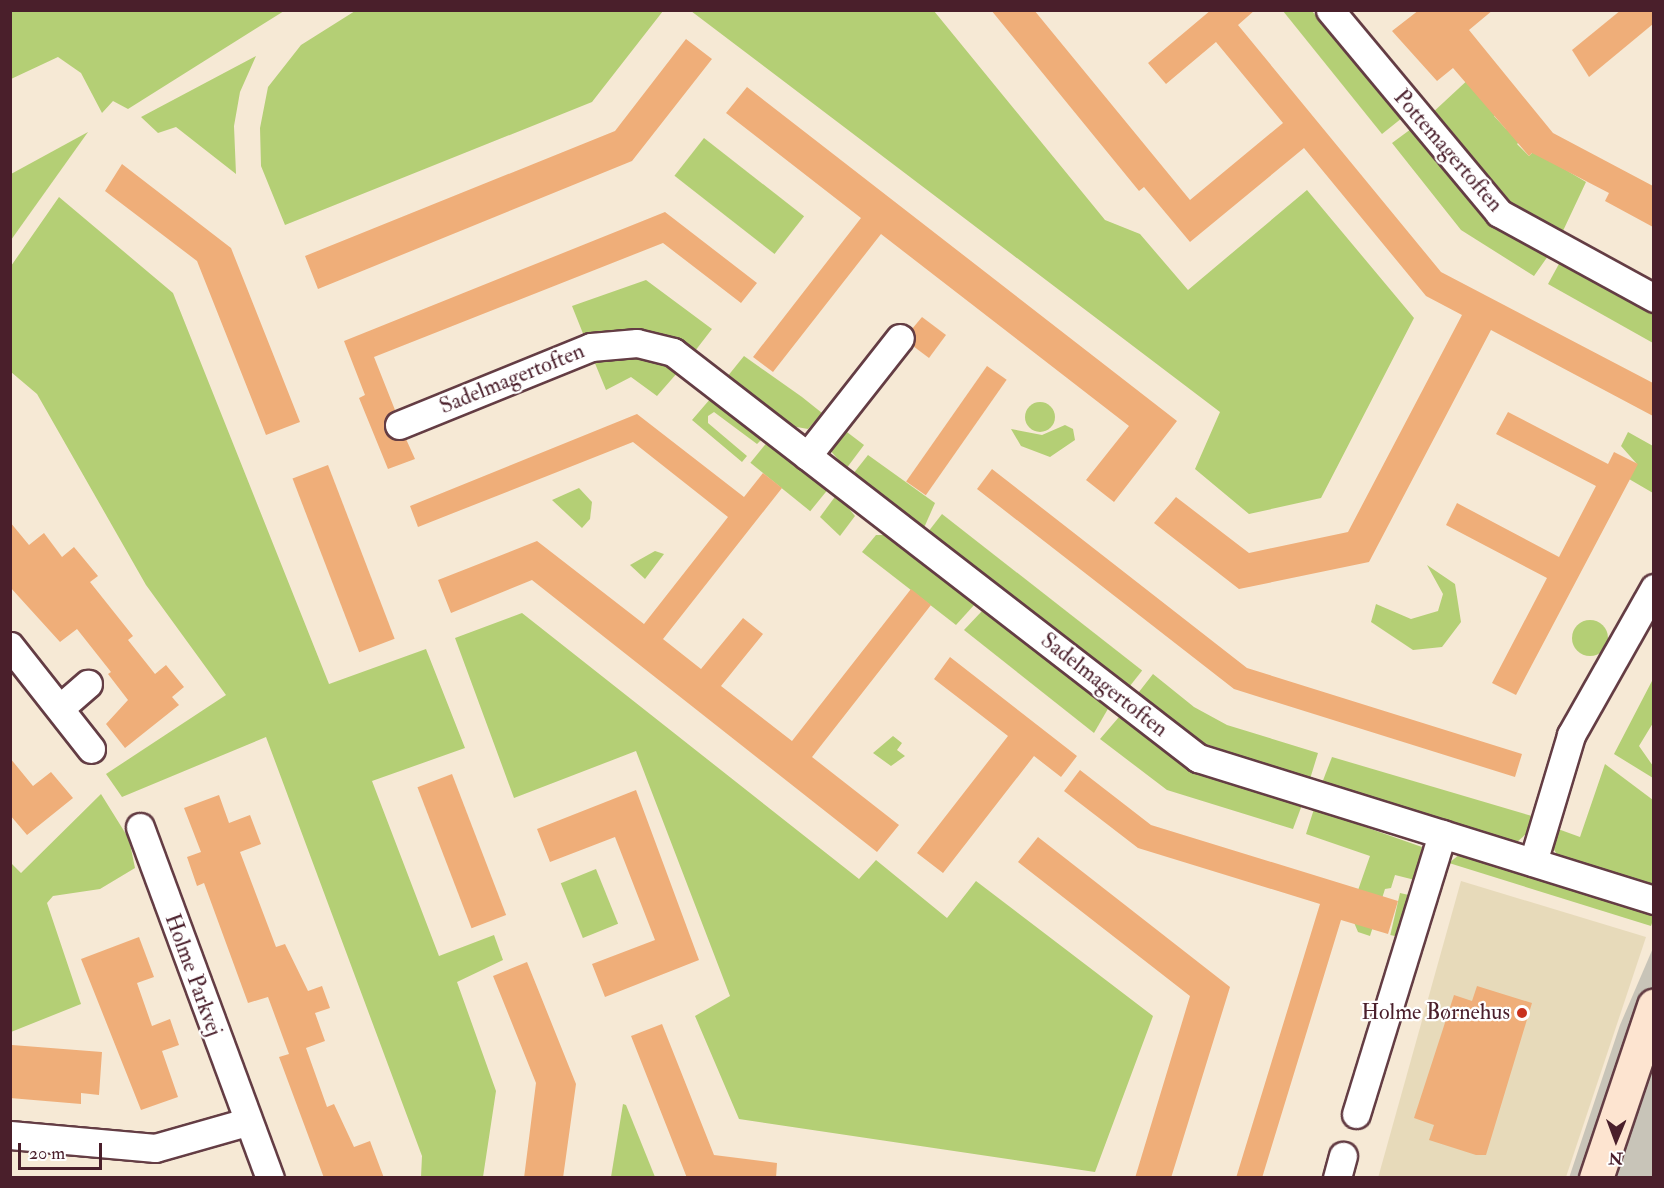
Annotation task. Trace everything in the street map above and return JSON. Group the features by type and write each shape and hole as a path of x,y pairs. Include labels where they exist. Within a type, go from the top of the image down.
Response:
{"street":[{"name":"Pottemagertoften","path":"1329,10 1499,213 1653,298"},
{"path":"807,456 900,338"},
{"name":"Sadelmagertoften","path":"399,425 591,347 637,343 673,352 1198,758 1653,900"},
{"path":"1533,862 1571,735 1653,588"},
{"path":"10,646 91,749"},
{"path":"60,708 88,684"},
{"name":"Holme Parkvej","path":"140,828 246,1122 270,1178"},
{"path":"1356,1114 1442,834"},
{"path":"1596,1178 1653,1005"},
{"path":"10,1136 155,1148 246,1122"}],"shaded area":[{"name":"Holme Børnehus","path":"1461,881 1646,937 1566,1177 1378,1178"},
{"path":"1653,948 1653,1177 1569,1178 1620,1025"}],"green space":[{"path":"10,11 284,11 128,109 113,101 102,113 81,73 58,57 11,79"},
{"path":"355,11 663,11 592,102 285,225 261,166 260,128 268,87 301,45"},
{"path":"691,11 934,11 1105,220 1140,234 1188,290 1307,190 1414,318 1321,498 1249,514 1195,469 1220,412"},
{"path":"1283,11 1312,11 1402,118 1382,134"},
{"path":"256,56 240,92 234,126 236,174 176,127 158,133 141,117"},
{"path":"1472,76 1501,108 1494,116 1506,129 1513,122 1524,137 1517,144 1529,156 1534,151 1586,182 1562,233 1506,202 1430,115"},
{"path":"1411,129 1499,227 1548,256 1534,276 1461,230 1392,143"},
{"path":"88,132 11,240 11,174"},
{"path":"704,138 804,216 775,254 674,176"},
{"path":"59,197 173,293 329,684 426,649 465,748 372,781 439,956 494,935 503,960 457,982 496,1091 483,1177 421,1177 422,1156 266,737 122,797 106,774 226,695 146,585 37,394 11,372 11,266"},
{"path":"1560,262 1653,312 1653,343 1548,284"},
{"path":"646,280 712,329 695,351 642,331 584,336 572,306"},
{"path":"620,356 648,359 678,372 657,396 631,377 606,390 594,361"},
{"path":"744,356 822,413 808,429 791,426 727,377"},
{"path":"711,398 763,438 757,444 714,412 708,416 708,423 747,456 742,462 692,420"},
{"path":"1040,402 1051,406 1055,417 1051,428 1040,432 1029,428 1025,417 1029,406"},
{"path":"1065,425 1073,429 1075,440 1050,457 1021,446 1011,429 1042,435"},
{"path":"843,429 864,445 846,469 830,450"},
{"path":"1628,432 1653,446 1653,493 1629,479 1637,464 1621,446"},
{"path":"768,441 828,489 810,511 750,463"},
{"path":"868,455 935,503 923,530 853,474"},
{"path":"579,488 592,502 590,519 582,528 552,500"},
{"path":"837,494 855,516 840,536 820,517"},
{"path":"942,514 1142,670 1127,689 927,533"},
{"path":"876,535 884,535 975,604 956,625 862,552"},
{"path":"655,551 664,554 645,579 630,565"},
{"path":"1427,565 1455,584 1461,622 1442,647 1413,650 1371,622 1376,604 1411,619 1438,611 1443,594"},
{"path":"982,611 1109,707 1094,733 964,630"},
{"path":"522,613 859,879 876,860 947,918 976,881 1153,1016 1095,1172 739,1119 695,1016 730,996 636,751 514,798 455,638"},
{"path":"1590,620 1603,625 1608,638 1603,651 1590,656 1577,651 1572,638 1577,625"},
{"path":"1153,674 1194,707 1227,725 1318,753 1310,779 1197,741 1135,697"},
{"path":"1653,679 1653,723 1639,746 1653,766 1653,778 1614,754"},
{"path":"1119,717 1207,776 1302,805 1293,829 1167,790 1100,739"},
{"path":"893,736 902,743 897,750 905,756 891,766 873,753"},
{"path":"1332,757 1532,816 1527,833 1516,843 1322,783"},
{"path":"1605,764 1653,800 1653,885 1558,856 1551,845 1558,829 1580,837"},
{"path":"101,794 129,839 135,868 100,889 53,896 47,903 81,1004 11,1032 11,863 21,873"},
{"path":"1314,809 1422,847 1415,880 1395,875 1391,888 1385,889 1370,936 1358,932 1350,913 1370,856 1306,834"},
{"path":"1460,854 1653,915 1651,926 1449,863"},
{"path":"596,869 618,924 583,938 561,883"},
{"path":"1400,893 1409,895 1399,937 1390,935"},
{"path":"623,1104 626,1105 655,1177 611,1177"}],"building":[{"path":"991,10 1034,10 1190,200 1283,123 1216,42 1166,84 1148,63 1211,10 1255,10 1238,25 1441,272 1653,383 1653,416 1491,330 1369,562 1239,589 1154,523 1176,497 1249,553 1348,532 1462,315 1426,296 1304,148 1190,242 1144,187 1139,191"},
{"path":"1419,10 1493,10 1469,30 1553,133 1653,186 1653,227 1605,201 1609,193 1532,153 1529,156 1453,68 1437,81 1392,31"},
{"path":"1621,10 1653,10 1653,24 1589,77 1572,50"},
{"path":"686,39 712,59 632,161 318,289 305,256 615,131"},
{"path":"747,87 1177,421 1114,502 1086,480 1129,426 881,234 773,372 753,357 861,218 726,113"},
{"path":"122,164 231,248 300,422 266,435 197,261 105,191"},
{"path":"665,212 757,283 741,303 663,243 374,357 395,410 386,416 384,430 396,440 406,439 415,459 388,469 359,398 365,395 344,341"},
{"path":"922,317 946,335 929,358 913,346 912,329"},
{"path":"987,366 1007,380 926,495 906,482"},
{"path":"1508,412 1608,464 1614,452 1638,464 1516,695 1492,683 1547,578 1446,525 1457,503 1559,557 1596,486 1496,434"},
{"path":"637,414 744,497 763,473 782,488 663,639 701,669 743,618 763,634 721,686 792,741 911,589 931,605 812,757 899,825 877,852 532,580 451,613 438,580 537,541 644,624 728,517 633,442 418,527 410,506"},
{"path":"328,465 395,639 359,652 293,479"},
{"path":"992,469 1247,668 1522,754 1515,777 1234,689 977,489"},
{"path":"10,522 29,545 44,533 62,557 74,547 98,576 90,582 133,636 128,640 155,674 166,665 184,687 172,697 179,705 125,748 106,724 128,700 108,674 111,672 77,629 60,642 10,587"},
{"path":"950,657 1077,756 1061,777 1034,756 943,873 917,853 1008,736 934,679"},
{"path":"10,758 33,786 51,772 73,798 27,835 10,815"},
{"path":"1080,770 1151,825 1398,901 1388,934 1341,920 1262,1178 1236,1178 1320,904 1138,848 1064,791"},
{"path":"452,774 506,915 472,928 417,787"},
{"path":"636,790 699,960 605,997 592,964 655,940 615,837 550,862 537,829"},
{"path":"219,795 229,823 250,815 261,844 240,852 276,947 285,944 308,991 322,986 330,1008 315,1013 325,1041 306,1048 327,1107 334,1104 354,1147 370,1141 384,1178 324,1178 279,1057 289,1054 268,997 248,1003 204,883 197,886 187,857 201,852 184,808"},
{"path":"1038,837 1230,987 1171,1178 1135,1178 1190,996 1018,862"},
{"path":"139,937 154,977 137,983 152,1026 170,1019 179,1045 162,1051 178,1097 141,1110 81,959"},
{"path":"527,962 576,1084 563,1178 524,1178 536,1083 493,976"},
{"path":"1477,986 1532,1003 1486,1155 1476,1155 1429,1140 1434,1125 1414,1118 1454,995 1472,1001"},
{"path":"662,1024 714,1155 777,1163 776,1178 687,1178 631,1036"},
{"path":"12,1045 102,1052 99,1095 81,1093 81,1104 10,1098"}],"place":[{"name":"Holme Børnehus","path":"1522,1013"}]}
